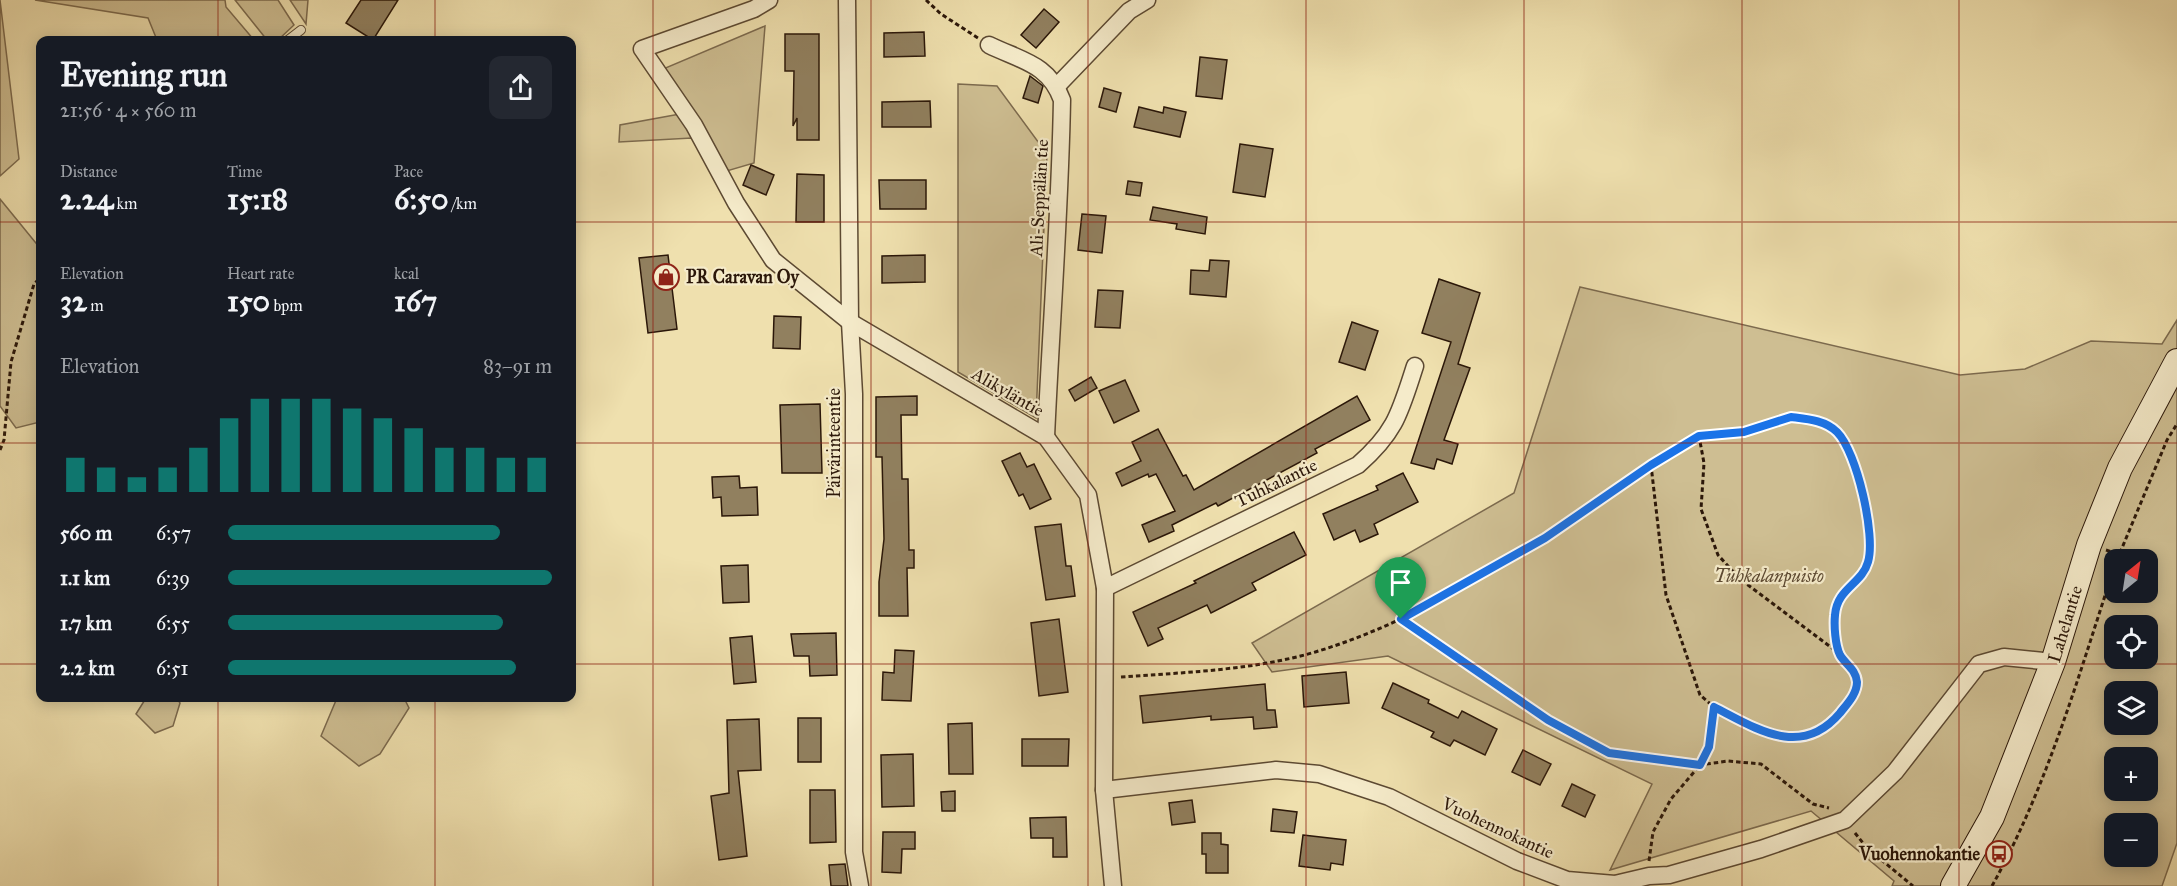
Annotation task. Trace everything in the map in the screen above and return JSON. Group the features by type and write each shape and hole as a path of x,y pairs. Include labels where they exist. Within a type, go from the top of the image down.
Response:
{"main road":[{"name":"Lahelantie","path":"1953,886 1992,818 2053,662 2089,545 2120,468 2177,361"}],"street":[{"path":"753,4 769,0"},
{"name":"Päivärinteentie","path":"847,0 850,322 854,394 854,852 860,886"},
{"path":"989,45 1046,72 1057,86 1129,11 1148,0"},
{"name":"Alikyläntie","path":"753,4 642,49 694,125 736,203 773,260 850,322 1046,437 1088,495 1105,588 1104,790 1113,886"},
{"name":"Ali-Seppälän tie","path":"1046,437 1051,316 1060,194 1062,100 1057,86"},
{"name":"Tuhkalantie","path":"1105,588 1358,465 1382,445 1400,414 1415,366"},
{"name":"Vuohennokantie","path":"1104,790 1276,770 1319,774 1389,797 1517,861 1567,880 1615,884 1649,876 1670,881 1845,820 1895,772 1979,664 2004,657 2053,662"}],"lane":[{"path":"293,36 301,30"}],"path":[{"path":"926,0 941,14 989,45"},
{"path":"0,450 4,440 11,362 36,282"},
{"path":"1104,679 1234,669 1327,649 1401,619 1545,538 1651,465 1699,436 1744,432 1791,417 1820,422 1837,432 1854,459 1860,480 1870,548 1868,564 1841,594 1835,614 1840,654"},
{"path":"2122,549 2167,440 2177,424"},
{"path":"1651,465 1666,595 1700,695 1714,707 1780,737 1810,737 1832,723 1852,698 1857,682 1852,668 1840,654 1740,579 1718,555 1701,509 1704,463 1699,436"},
{"path":"1992,886 2044,778 2104,598"},
{"path":"1401,619 1548,720 1609,753 1700,765 1728,761 1761,764 1813,804 1831,809 1845,820 1867,848 1913,886"},
{"path":"1649,876 1648,862 1653,832 1671,799 1700,765 1709,747 1714,707"}],"green space":[{"path":"0,0 19,159 0,176"},
{"path":"35,0 225,0 226,7 251,36 155,36 148,18"},
{"path":"235,0 278,0 294,25 282,36 264,36"},
{"path":"290,0 308,0 306,24"},
{"path":"765,26 754,163 720,173 692,138 619,142 620,125 691,112 663,69"},
{"path":"958,84 997,86 1047,154 1036,418 958,372"},
{"path":"0,199 36,243 36,423 16,428 0,406"},
{"name":"Tuhkalanpuisto","path":"1580,287 1960,375 2025,369 2091,341 2162,344 2177,320 2177,843 2162,886 1892,886 1894,881 1811,811 1610,870 1652,784 1388,656 1272,672 1252,643 1514,493"},
{"path":"144,702 180,703 173,726 155,733 136,714"},
{"path":"335,702 406,702 409,708 380,754 359,766 321,736"}],"building":[{"path":"361,0 398,0 376,36 367,36 346,23"},
{"path":"1044,9 1059,22 1036,48 1021,35"},
{"path":"924,32 925,56 884,57 884,33"},
{"path":"785,34 819,34 819,140 797,140 797,118 793,126 794,71 785,71"},
{"path":"1200,57 1227,60 1222,99 1196,96"},
{"path":"1030,76 1043,86 1038,103 1023,98"},
{"path":"1104,88 1121,93 1116,112 1099,107"},
{"path":"930,101 931,127 882,127 882,102"},
{"path":"1139,107 1163,113 1164,107 1186,112 1180,137 1134,127"},
{"path":"1240,144 1273,149 1265,197 1233,192"},
{"path":"751,165 774,175 766,195 743,185"},
{"path":"797,174 824,175 824,222 796,222"},
{"path":"879,180 926,180 926,209 880,209"},
{"path":"1128,181 1142,183 1140,196 1126,194"},
{"path":"1153,207 1207,217 1205,234 1176,229 1177,224 1150,220"},
{"path":"1082,214 1106,216 1102,253 1078,250"},
{"path":"668,255 677,329 648,333 639,258"},
{"path":"925,255 925,282 882,283 882,256"},
{"path":"1210,260 1229,261 1226,297 1190,294 1191,270 1209,271"},
{"path":"1439,279 1480,293 1458,364 1470,368 1444,440 1458,444 1452,464 1437,459 1434,469 1411,463 1451,342 1422,333"},
{"path":"1098,290 1123,291 1120,328 1095,327"},
{"path":"774,316 801,317 800,349 773,348"},
{"path":"1352,322 1378,331 1365,370 1339,362"},
{"path":"1091,377 1097,388 1075,401 1069,390"},
{"path":"1125,380 1139,411 1114,423 1099,391"},
{"path":"917,396 917,415 901,415 902,479 908,479 909,550 914,550 914,568 907,568 908,616 879,616 879,582 884,539 882,457 876,457 876,397"},
{"path":"1357,396 1370,420 1315,449 1317,453 1218,506 1216,503 1172,525 1174,531 1149,542 1142,525 1175,511 1156,474 1149,477 1148,474 1122,486 1116,473 1141,461 1132,442 1158,429 1183,476 1186,475 1194,490"},
{"path":"820,404 822,473 782,473 780,405"},
{"path":"1020,453 1027,467 1034,464 1051,499 1030,509 1023,494 1019,496 1002,461"},
{"path":"1403,473 1418,502 1374,524 1378,534 1360,542 1355,530 1334,540 1323,514 1378,490 1376,486"},
{"path":"739,476 740,488 757,487 758,515 722,516 721,497 713,498 712,477"},
{"path":"1061,524 1066,566 1071,566 1075,596 1046,600 1035,527"},
{"path":"1294,532 1306,555 1252,583 1256,590 1211,613 1207,605 1158,628 1163,639 1148,646 1133,612 1196,583 1194,581"},
{"path":"748,565 749,602 723,603 721,566"},
{"path":"1059,619 1068,692 1039,696 1031,623"},
{"path":"836,633 837,675 810,676 809,656 794,656 791,634"},
{"path":"752,636 756,682 734,684 730,638"},
{"path":"895,650 914,651 911,701 882,700 883,672 894,673"},
{"path":"1346,672 1349,703 1304,707 1302,676"},
{"path":"1393,683 1429,700 1428,703 1458,718 1462,711 1497,729 1485,755 1454,740 1450,746 1431,737 1434,732 1382,708"},
{"path":"1265,684 1267,710 1275,710 1277,727 1254,729 1253,717 1211,720 1211,716 1143,723 1140,696"},
{"path":"798,718 821,718 821,762 798,762"},
{"path":"759,719 761,770 738,771 747,856 719,860 711,796 729,793 727,720"},
{"path":"972,723 973,774 949,774 948,724"},
{"path":"1022,739 1069,739 1068,766 1022,766"},
{"path":"1523,750 1551,764 1540,785 1512,772"},
{"path":"913,754 914,806 882,807 881,755"},
{"path":"1572,784 1595,795 1585,817 1562,806"},
{"path":"810,790 835,790 836,842 810,843"},
{"path":"955,791 955,811 942,811 941,792"},
{"path":"1192,800 1195,822 1172,825 1169,803"},
{"path":"1273,809 1297,812 1294,833 1271,831"},
{"path":"1066,817 1067,857 1053,857 1053,838 1031,838 1030,818"},
{"path":"883,832 915,832 915,849 902,849 901,873 882,872"},
{"path":"1202,833 1221,833 1221,844 1228,845 1228,873 1206,873 1206,854 1202,854"},
{"path":"1303,835 1346,840 1343,865 1331,863 1330,870 1299,866"},
{"path":"845,864 848,886 831,886 829,865"}],"place":[{"name":"PR Caravan Oy","path":"666,277"},
{"name":"Vuohennokantie","path":"1999,854"}],"route":[{"path":"1791,417 1820,422 1837,432 1854,459 1860,480 1870,548 1868,564 1860,576 1841,594 1835,614 1840,654 1852,668 1857,682 1852,698 1832,723 1810,737 1780,737 1758,729 1714,707 1709,747 1700,765 1661,762 1609,753 1548,720 1425,633 1401,619 1545,538 1651,465 1699,436 1744,432 1791,417"}]}
